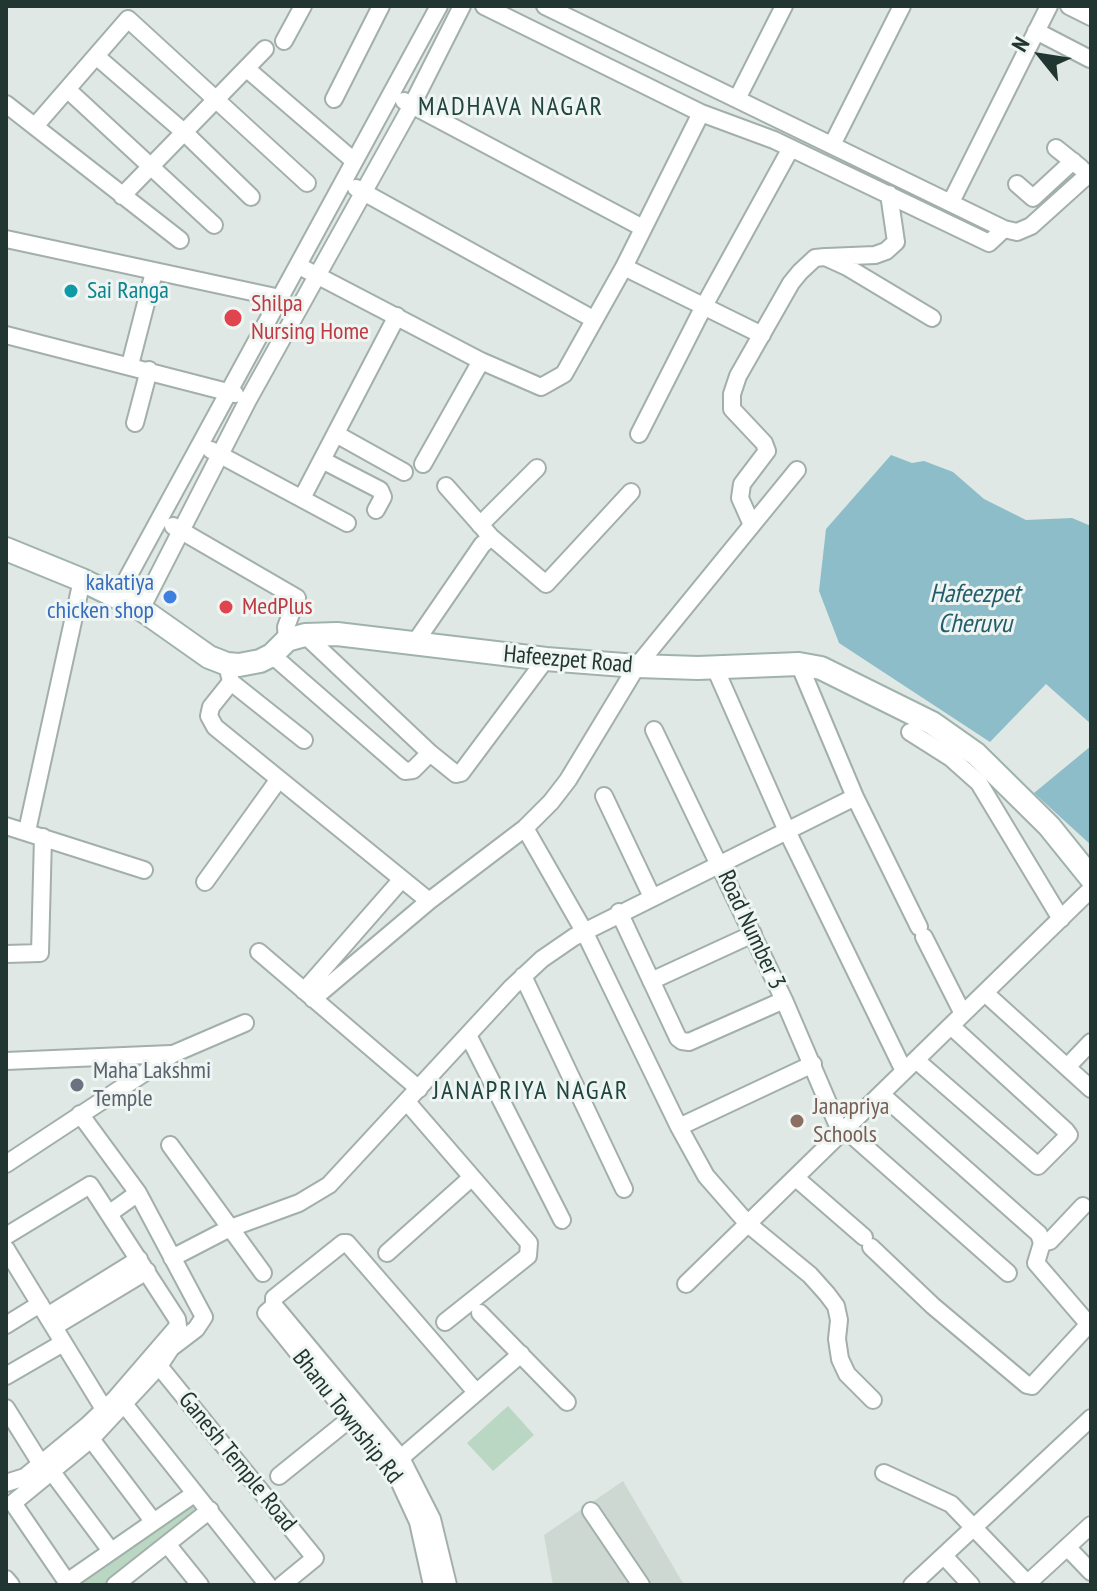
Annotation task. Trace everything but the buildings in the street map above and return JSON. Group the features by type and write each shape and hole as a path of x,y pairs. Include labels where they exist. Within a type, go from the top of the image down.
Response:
{"street":[{"path":"284,41 303,6"},
{"path":"334,99 381,6"},
{"path":"117,597 439,6"},
{"path":"141,609 248,400 412,105 462,6"},
{"path":"484,6 701,113 791,148 989,243 1004,229"},
{"path":"545,6 1004,229 1017,232 1031,226 1090,173 1056,148"},
{"path":"737,99 784,6"},
{"path":"829,166 835,146 902,6"},
{"path":"951,202 1049,6"},
{"path":"1069,6 1091,17"},
{"path":"36,125 128,19 307,183"},
{"path":"1036,31 1090,59"},
{"path":"122,196 265,49"},
{"path":"96,56 185,133 251,197"},
{"path":"247,69 354,161"},
{"path":"68,90 214,225"},
{"path":"391,95 643,228"},
{"path":"6,104 180,240"},
{"path":"299,266 481,361 541,387 564,374 624,267 701,113"},
{"path":"639,434 704,306 791,148"},
{"path":"1017,184 1033,198 1073,161"},
{"path":"344,181 593,319"},
{"path":"752,525 740,498 742,484 767,451 764,443 732,409 732,394 738,376 791,283 815,258 875,255 896,242 889,194"},
{"path":"6,239 280,298"},
{"path":"825,257 932,318"},
{"path":"624,267 762,335"},
{"path":"130,365 154,272"},
{"path":"302,498 397,316"},
{"path":"6,335 229,391 248,400"},
{"path":"423,464 481,361"},
{"path":"135,423 149,370"},
{"path":"336,434 404,472"},
{"path":"200,444 347,523"},
{"path":"322,460 380,490 383,497 376,510"},
{"path":"414,644 482,545 486,531 537,468"},
{"path":"308,995 525,828 568,780 637,666 797,470"},
{"path":"446,486 486,531 546,584 631,492"},
{"path":"160,519 297,598 286,627 288,643 405,771 413,770 430,753"},
{"path":"6,549 82,580 141,609 229,673 304,740"},
{"path":"6,954 40,953 35,834 82,580"},
{"name":"Hafeezpet Road","path":"229,673 288,643 337,634 546,659 637,666 715,668 799,664 821,668 932,723 976,754 1049,826 1091,878"},
{"path":"288,643 452,772 461,773 546,659"},
{"path":"715,668 787,831 910,1066 1038,1166 1069,1135 957,1020 921,932 855,797 799,664"},
{"path":"229,673 211,707 209,716 215,727 429,901"},
{"name":"Road Number 3","path":"654,730 721,865 843,1131"},
{"path":"910,732 970,772 979,783 1061,919"},
{"path":"205,882 279,779"},
{"path":"604,796 652,897"},
{"path":"172,1258 230,1228 299,1203 329,1185 542,959 619,912 721,865 855,797"},
{"path":"6,826 144,870"},
{"path":"525,828 584,931 706,1176 748,1224 810,1275 836,1306 840,1359 847,1374 873,1400"},
{"path":"308,995 402,879"},
{"path":"686,1284 1091,889"},
{"path":"619,912 682,1041 689,1042 784,1000"},
{"path":"651,981 753,934"},
{"path":"259,952 419,1089"},
{"path":"523,976 624,1189"},
{"path":"985,993 1091,1089"},
{"path":"6,1164 173,1054 245,1023"},
{"path":"468,1035 562,1220"},
{"path":"1067,1067 1091,1042"},
{"path":"6,1061 173,1054"},
{"path":"679,1127 813,1064"},
{"path":"796,1178 933,1306 1032,1386 1090,1326 1036,1263 1042,1243 1039,1234 881,1094"},
{"path":"407,1102 529,1243 528,1256 445,1322"},
{"path":"6,1483 46,1468 91,1439 159,1366 171,1348 196,1329 204,1317 138,1193 80,1114"},
{"path":"843,1131 1008,1273"},
{"path":"170,1145 263,1273"},
{"path":"387,1253 471,1178"},
{"path":"6,1236 90,1185 177,1319 176,1331 13,1503 68,1583 194,1494"},
{"path":"110,1213 138,1193"},
{"path":"1042,1243 1050,1241 1083,1206"},
{"path":"274,1306 274,1298 343,1243 347,1243 476,1392"},
{"path":"6,1249 104,1409"},
{"path":"6,1325 47,1316 143,1265"},
{"name":"Bhanu Township Rd","path":"432,1585 418,1522 396,1463 351,1418 266,1313 274,1306 396,1463 432,1519 448,1585"},
{"path":"480,1313 567,1402"},
{"path":"6,1376 63,1343"},
{"name":"Bhanu Township Rd","path":"396,1463 521,1354"},
{"name":"Ganesh Temple Road","path":"159,1366 315,1558 282,1585"},
{"path":"124,1404 268,1585"},
{"path":"6,1408 46,1468 111,1551"},
{"path":"279,1476 351,1418"},
{"path":"912,1585 1091,1418"},
{"path":"91,1439 153,1521"},
{"path":"884,1473 942,1499 975,1528 1028,1584 1091,1526"},
{"path":"124,1582 210,1510"},
{"path":"591,1511 641,1585"},
{"path":"167,1544 200,1585"},
{"path":"1067,1547 1091,1572"},
{"path":"944,1556 971,1585"},
{"path":"6,1579 11,1585"}],"shaded area":[{"path":"623,1481 684,1585 553,1585 544,1535"}],"green space":[{"path":"508,1406 534,1435 493,1471 467,1443"},
{"path":"194,1494 210,1510 115,1585 69,1585"}],"water":[{"name":"Hafeezpet Cheruvu","path":"891,455 912,463 924,461 953,472 984,499 1026,520 1072,518 1091,526 1091,724 1046,684 990,742 839,643 819,591 826,529"},
{"path":"1091,746 1091,845 1034,793"}],"place":[{"name":"Sai Ranga","path":"71,291"},
{"name":"Shilpa Nursing Home","path":"233,318"},
{"name":"kakatiya chicken shop","path":"170,597"},
{"name":"MedPlus","path":"226,607"},
{"name":"Maha Lakshmi Temple","path":"77,1085"},
{"name":"Janapriya Schools","path":"797,1121"}],"district":[{"name":"MADHAVA NAGAR","path":"511,108"},
{"name":"JANAPRIYA NAGAR","path":"531,1092"}]}
